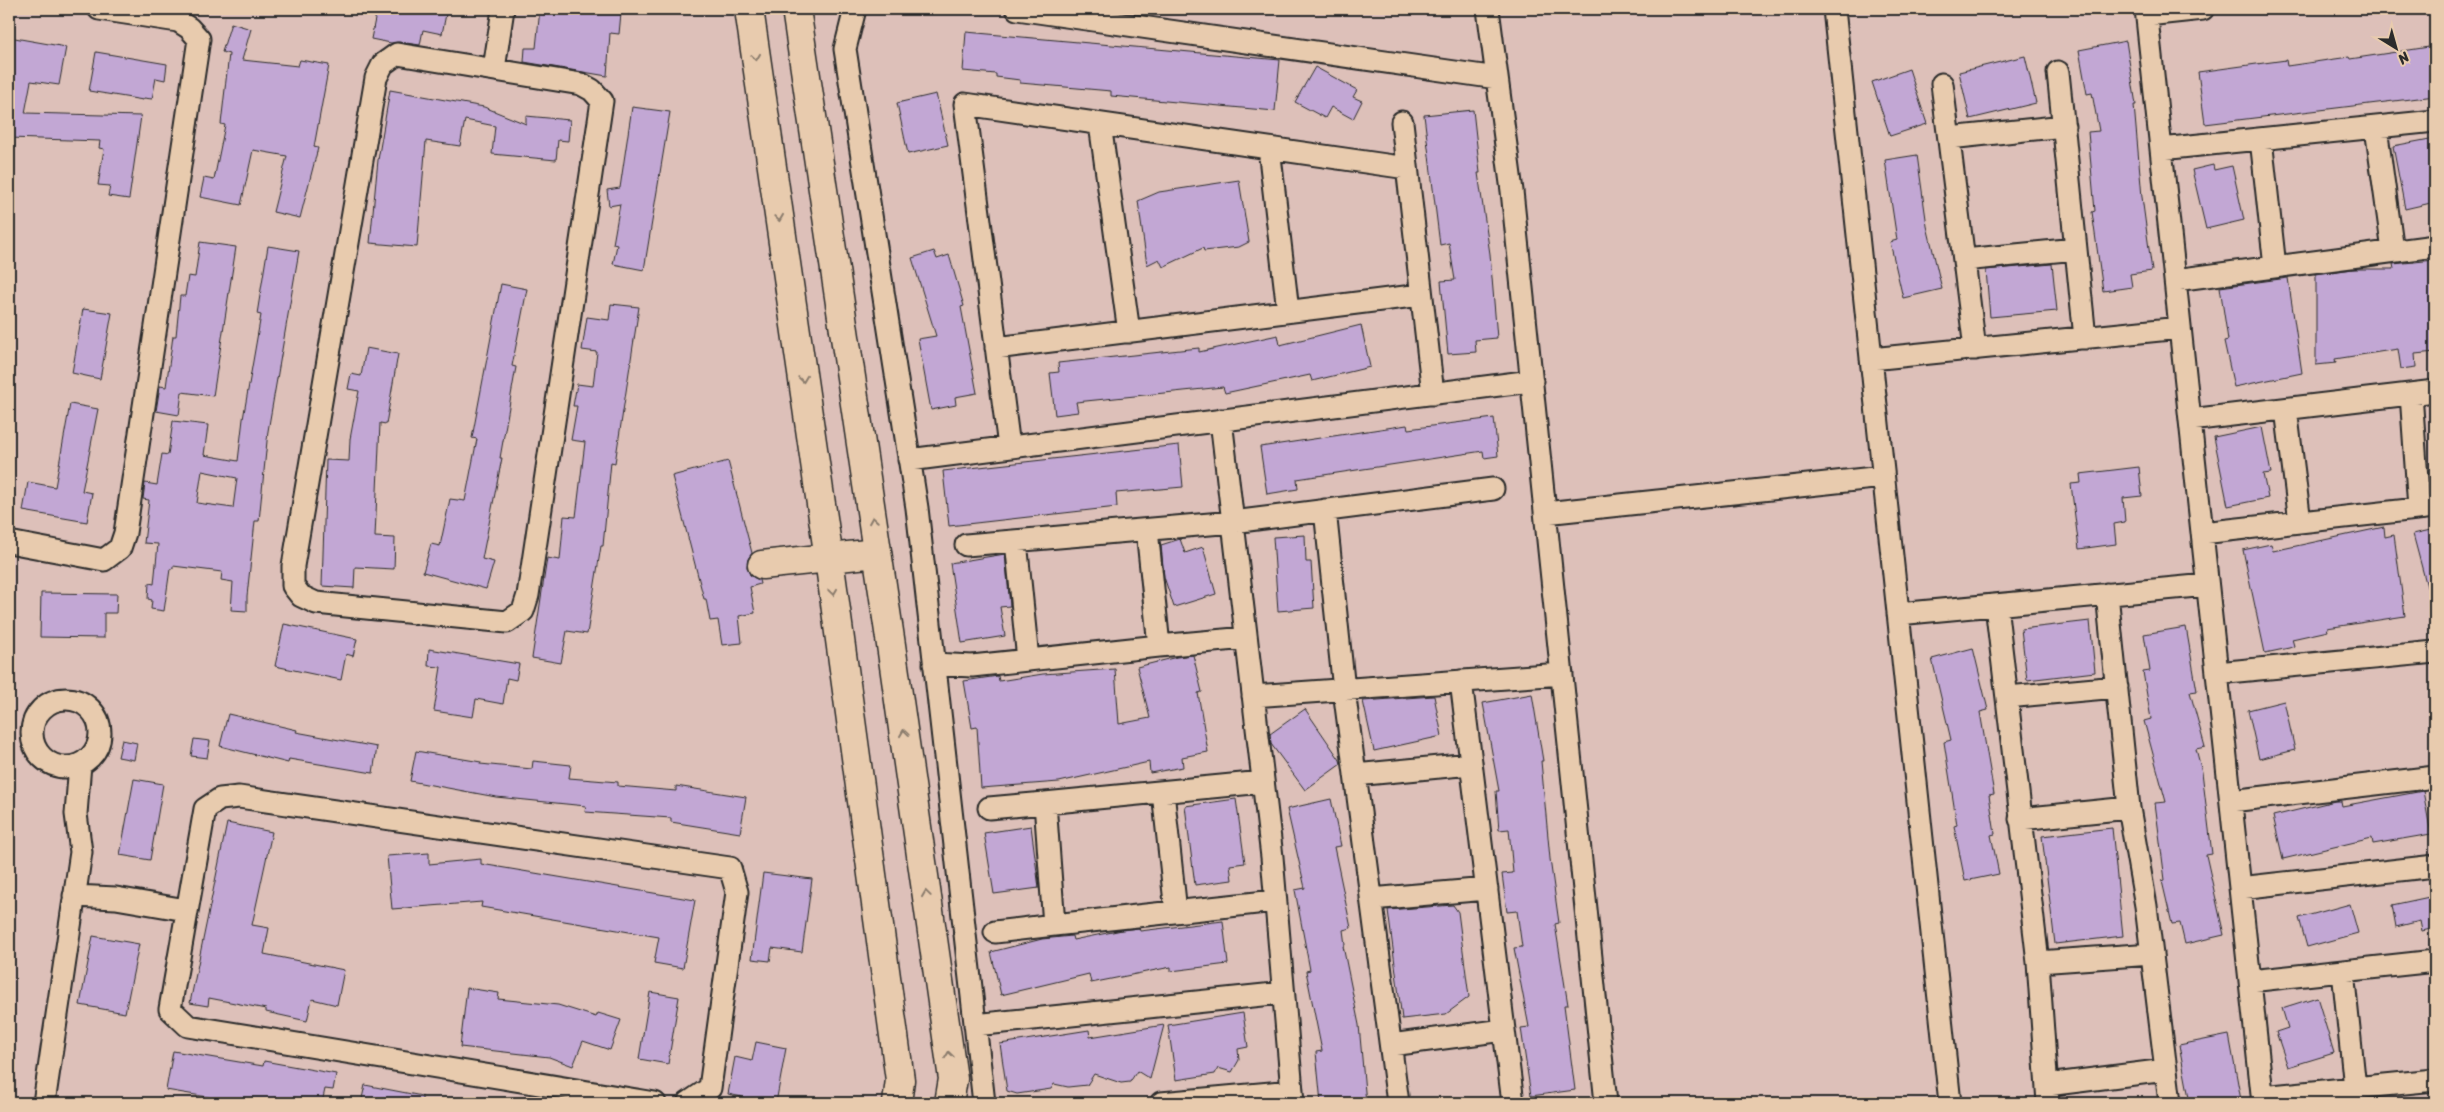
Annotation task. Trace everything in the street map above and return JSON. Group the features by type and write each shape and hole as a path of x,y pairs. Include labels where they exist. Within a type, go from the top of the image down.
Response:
{"street":[{"path":"9,542 104,560 120,548 125,533 199,39 189,28 178,22 99,9"},
{"path":"494,70 503,9"},
{"path":"749,9 828,558 900,1080 897,1103"},
{"path":"796,9 953,1079 949,1103"},
{"path":"855,9 845,49 909,460 984,1103"},
{"path":"1018,9 1111,16 1497,78"},
{"path":"1488,9 1512,191 1606,1103"},
{"path":"1834,9 1950,1103"},
{"path":"2203,9 2146,12 2262,1100 2435,1080"},
{"path":"396,54 494,70 581,84 592,90 602,101 528,595 523,611 507,622 316,602 301,596 293,586 293,566 376,78 383,64 396,54"},
{"path":"2058,72 2085,338"},
{"path":"1942,84 1976,349"},
{"path":"1009,447 965,104 1407,168"},
{"path":"2161,150 2435,121"},
{"path":"1402,122 1433,394"},
{"path":"1100,124 1129,332"},
{"path":"1949,138 2064,126"},
{"path":"2376,128 2393,251"},
{"path":"2261,139 2275,267"},
{"path":"1269,148 1288,311"},
{"path":"2175,280 2435,246"},
{"path":"1964,260 2076,248"},
{"path":"996,348 1421,295"},
{"path":"1871,359 2180,328"},
{"path":"909,460 1532,381"},
{"path":"2190,420 2435,391"},
{"path":"2202,533 2427,508 2411,394"},
{"path":"2286,408 2300,522"},
{"path":"1161,1103 1292,1097 1276,901 1221,420"},
{"path":"1545,513 1883,477"},
{"path":"966,545 1233,522 1493,489"},
{"path":"1325,510 1344,690 1398,1103"},
{"path":"1147,530 1159,646"},
{"path":"1016,541 1028,660"},
{"path":"762,566 877,553"},
{"path":"1898,614 2207,585"},
{"path":"2107,594 2129,808 2152,954 2170,1103"},
{"path":"1996,605 2038,962 2048,1094 2166,1070"},
{"path":"934,664 972,666 1213,641 1245,628"},
{"path":"2217,673 2435,652 2435,658"},
{"path":"1253,696 1562,674"},
{"path":"1461,681 1513,1103"},
{"path":"2007,697 2117,687"},
{"path":"44,1103 80,852 76,814 80,764"},
{"path":"1355,776 1471,764"},
{"path":"2230,801 2435,777"},
{"path":"989,808 1263,782"},
{"path":"1163,792 1176,912"},
{"path":"655,1103 188,1026 170,1009 186,910 206,810 220,799 239,797 730,868 737,892 710,1088 688,1103"},
{"path":"1045,803 1054,925"},
{"path":"2020,819 2129,808"},
{"path":"2240,888 2435,866"},
{"path":"1372,899 1487,890"},
{"path":"74,896 116,898 186,910"},
{"path":"995,932 1276,901"},
{"path":"2038,962 2152,954"},
{"path":"2250,981 2435,961"},
{"path":"2344,971 2355,1088"},
{"path":"975,1025 1283,993"},
{"path":"1391,1045 1504,1030"}],"building":[{"path":"377,9 447,9 442,34 423,30 420,45 399,42 391,43 371,39"},
{"path":"540,9 621,13 619,34 610,33 607,76 524,62 525,48 536,48"},
{"path":"231,23 251,29 242,60 298,66 300,60 329,65 314,147 318,148 300,218 273,212 287,156 253,150 241,205 200,197 204,178 214,180 225,125 221,124 229,54 222,52"},
{"path":"966,32 1280,60 1275,111 1111,96 1111,91 1020,83 1020,80 996,77 996,74 963,71"},
{"path":"9,37 66,47 59,85 31,81 25,113 141,116 129,199 108,196 110,186 98,185 104,149 99,148 100,141 9,138"},
{"path":"2126,41 2136,105 2134,105 2142,197 2152,271 2130,274 2132,287 2103,291 2092,212 2095,211 2088,132 2099,131 2092,93 2087,94 2079,50"},
{"path":"2429,47 2435,96 2205,124 2198,72 2286,60 2287,66"},
{"path":"96,52 167,64 165,80 156,78 152,99 144,98 143,100 89,91"},
{"path":"2025,56 2036,103 1970,119 1959,72"},
{"path":"1315,67 1357,90 1353,97 1362,101 1353,119 1331,107 1325,118 1295,102"},
{"path":"1909,69 1927,124 1890,136 1872,82"},
{"path":"390,90 484,107 526,124 526,116 570,120 568,141 558,140 556,160 492,154 495,126 465,120 460,146 426,141 417,247 370,243 378,160"},
{"path":"936,94 948,145 908,154 897,103"},
{"path":"632,107 670,112 644,270 613,264 617,245 613,244 620,204 609,206 607,190 620,188"},
{"path":"1473,110 1480,173 1478,173 1490,254 1497,338 1475,340 1476,352 1448,354 1441,281 1455,280 1449,243 1440,245 1424,115"},
{"path":"2435,138 2435,202 2405,209 2393,146"},
{"path":"1917,155 1927,226 1942,289 1903,298 1890,242 1897,240 1885,160"},
{"path":"2213,165 2214,170 2232,166 2244,220 2206,229 2192,170"},
{"path":"1239,180 1249,242 1239,247 1204,251 1203,248 1163,267 1159,259 1147,265 1138,201 1159,192"},
{"path":"200,242 236,247 213,396 182,392 179,415 156,411 160,386 166,387 173,336 176,336 180,296 185,296 188,276 195,277"},
{"path":"268,246 299,251 268,431 259,521 255,521 247,611 231,610 233,582 221,580 222,572 173,566 173,569 170,569 164,611 151,609 152,600 148,599 149,583 154,584 158,544 144,543 149,500 143,499 145,483 157,485 162,454 168,455 173,421 208,425 204,455 238,461 243,419 261,315 257,314","holes":["202,471 237,478 233,508 197,503"]},
{"path":"934,251 937,259 949,255 964,306 961,307 977,393 955,397 956,405 931,410 918,339 936,336 912,258"},
{"path":"2435,260 2435,352 2415,354 2416,367 2401,369 2398,349 2335,359 2336,363 2316,365 2316,274 2353,269 2394,269 2393,264"},
{"path":"2052,264 2057,311 1990,317 1986,270"},
{"path":"2288,278 2302,373 2234,387 2224,341 2228,340 2220,287"},
{"path":"501,284 527,289 512,366 516,367 500,458 502,458 482,559 494,562 486,589 423,572 431,544 440,546 450,499 465,501 477,439 472,438"},
{"path":"611,304 639,307 615,463 611,462 603,546 601,546 587,634 567,631 561,663 532,658 547,558 560,560 564,516 576,517 585,442 571,440 577,406 573,406 577,384 593,386 597,352 582,350 587,317 609,320"},
{"path":"83,309 112,313 100,379 72,373"},
{"path":"1361,325 1370,367 1312,381 1310,375 1225,393 1223,387 1076,402 1078,412 1055,415 1050,373 1059,372 1058,363 1199,348 1199,352 1278,335 1280,345"},
{"path":"366,348 398,354 386,424 380,423 375,537 395,538 394,569 355,567 354,588 322,586 326,460 349,461 350,439 359,391 348,389 351,374 361,376"},
{"path":"70,404 98,409 82,491 92,493 87,522 23,511 28,482 55,487"},
{"path":"1494,418 1498,456 1484,458 1483,451 1297,479 1298,489 1267,494 1260,447 1407,425 1408,429"},
{"path":"2262,427 2271,473 2263,474 2268,498 2228,506 2214,437"},
{"path":"1179,445 1183,487 1116,493 1117,507 949,526 943,471"},
{"path":"728,461 752,553 748,559 747,567 750,575 759,580 760,584 750,587 755,613 739,616 742,643 722,645 718,620 710,621 706,599 704,599 672,476"},
{"path":"2139,467 2142,496 2123,498 2125,522 2114,524 2116,544 2079,549 2071,484 2081,483 2080,474"},
{"path":"2384,527 2385,537 2394,535 2405,616 2327,628 2328,631 2292,639 2294,646 2265,653 2243,550 2271,544 2273,551"},
{"path":"2435,529 2435,598 2430,598 2413,534"},
{"path":"1305,535 1306,562 1311,562 1314,608 1278,611 1273,537"},
{"path":"1180,539 1185,553 1203,547 1216,594 1174,607 1164,577 1161,545"},
{"path":"1005,554 1010,606 1000,607 1005,636 962,643 950,563"},
{"path":"41,593 117,594 116,613 104,613 104,638 40,637"},
{"path":"2090,621 2095,672 2027,680 2021,629"},
{"path":"284,624 357,639 353,656 346,654 341,680 275,666"},
{"path":"2186,627 2197,691 2190,692 2205,747 2196,749 2202,772 2212,854 2206,855 2224,935 2185,944 2180,923 2172,924 2162,881 2165,880 2155,803 2166,802 2144,721 2151,719 2143,672 2150,671 2144,634"},
{"path":"1973,648 1988,710 1980,712 1994,794 1989,795 1995,834 1991,835 1999,874 1965,881 1954,826 1957,825 1944,742 1951,740 1932,659"},
{"path":"429,649 519,664 516,680 507,678 503,704 476,699 473,717 434,711 441,667 428,666"},
{"path":"1193,655 1202,692 1198,693 1208,752 1182,757 1183,767 1150,773 1149,762 1059,782 981,788 977,727 972,728 964,681 998,676 999,681 1043,674 1115,669 1119,724 1150,718 1137,667"},
{"path":"1532,694 1543,761 1541,761 1550,859 1559,923 1555,924 1568,1005 1564,1005 1575,1090 1531,1096 1521,1028 1529,1027 1514,948 1522,947 1517,911 1507,912 1502,874 1513,873 1509,829 1499,830 1496,791 1499,791 1483,703"},
{"path":"1434,696 1442,736 1374,751 1363,701"},
{"path":"2284,701 2295,750 2259,759 2248,710"},
{"path":"1305,709 1341,764 1305,790 1271,744 1270,734"},
{"path":"228,714 297,730 296,732 377,747 373,773 289,759 288,763 220,746"},
{"path":"194,739 210,741 207,758 191,756"},
{"path":"122,740 137,743 134,760 118,757"},
{"path":"416,751 481,762 480,764 532,769 533,761 571,765 569,778 618,782 618,786 676,791 676,786 746,797 740,833 671,822 671,818 585,812 586,806 496,797 410,781"},
{"path":"134,779 163,784 150,860 120,855"},
{"path":"2423,791 2431,834 2373,844 2372,838 2283,859 2273,816 2335,801 2341,801 2342,806"},
{"path":"1236,799 1245,863 1230,865 1232,880 1195,885 1185,806"},
{"path":"1331,799 1341,846 1334,847 1351,928 1343,930 1345,945 1343,946 1359,1025 1366,1103 1321,1103 1316,1052 1322,1051 1306,971 1310,970 1295,890 1305,888 1287,809"},
{"path":"227,823 272,832 252,925 269,928 264,954 344,970 337,1005 312,999 307,1021 266,1012 266,1009 209,998 208,1006 190,1003"},
{"path":"1031,826 1039,888 994,894 984,833"},
{"path":"2112,828 2123,936 2055,944 2042,836"},
{"path":"429,853 429,864 481,859 481,864 695,900 683,968 654,963 659,937 481,907 482,902 392,909 387,856"},
{"path":"763,873 812,879 802,952 772,948 770,961 752,959"},
{"path":"2434,896 2435,928 2422,931 2420,921 2396,927 2392,905"},
{"path":"2350,904 2358,933 2307,947 2299,918"},
{"path":"1453,905 1458,912 1469,997 1446,1014 1402,1019 1388,910"},
{"path":"1223,921 1228,964 1171,971 1171,967 1091,983 1089,974 1001,995 991,952 1042,939 1072,936 1073,940 1122,930 1139,928 1140,931"},
{"path":"93,936 139,944 125,1013 80,1005"},
{"path":"467,988 499,993 498,999 558,1005 596,1017 598,1013 621,1020 610,1050 583,1041 573,1066 549,1057 460,1047"},
{"path":"650,992 679,997 668,1064 639,1059"},
{"path":"2317,997 2334,1053 2288,1067 2276,1032 2288,1028 2282,1008"},
{"path":"1243,1013 1248,1047 1238,1049 1239,1060 1232,1072 1218,1068 1215,1074 1176,1080 1168,1025"},
{"path":"1164,1025 1150,1079 1137,1071 1130,1082 1121,1083 1094,1074 1087,1085 1068,1087 1054,1084 1051,1089 1017,1094 1007,1091 1000,1044 1089,1030 1090,1037"},
{"path":"2229,1035 2241,1100 2226,1103 2190,1103 2179,1045"},
{"path":"756,1042 786,1048 776,1103 741,1103 742,1097 728,1094 735,1057 752,1061"},
{"path":"173,1051 263,1066 264,1061 336,1074 333,1090 325,1089 322,1103 243,1103 166,1090"},
{"path":"365,1085 422,1096 422,1103 361,1103"}]}
